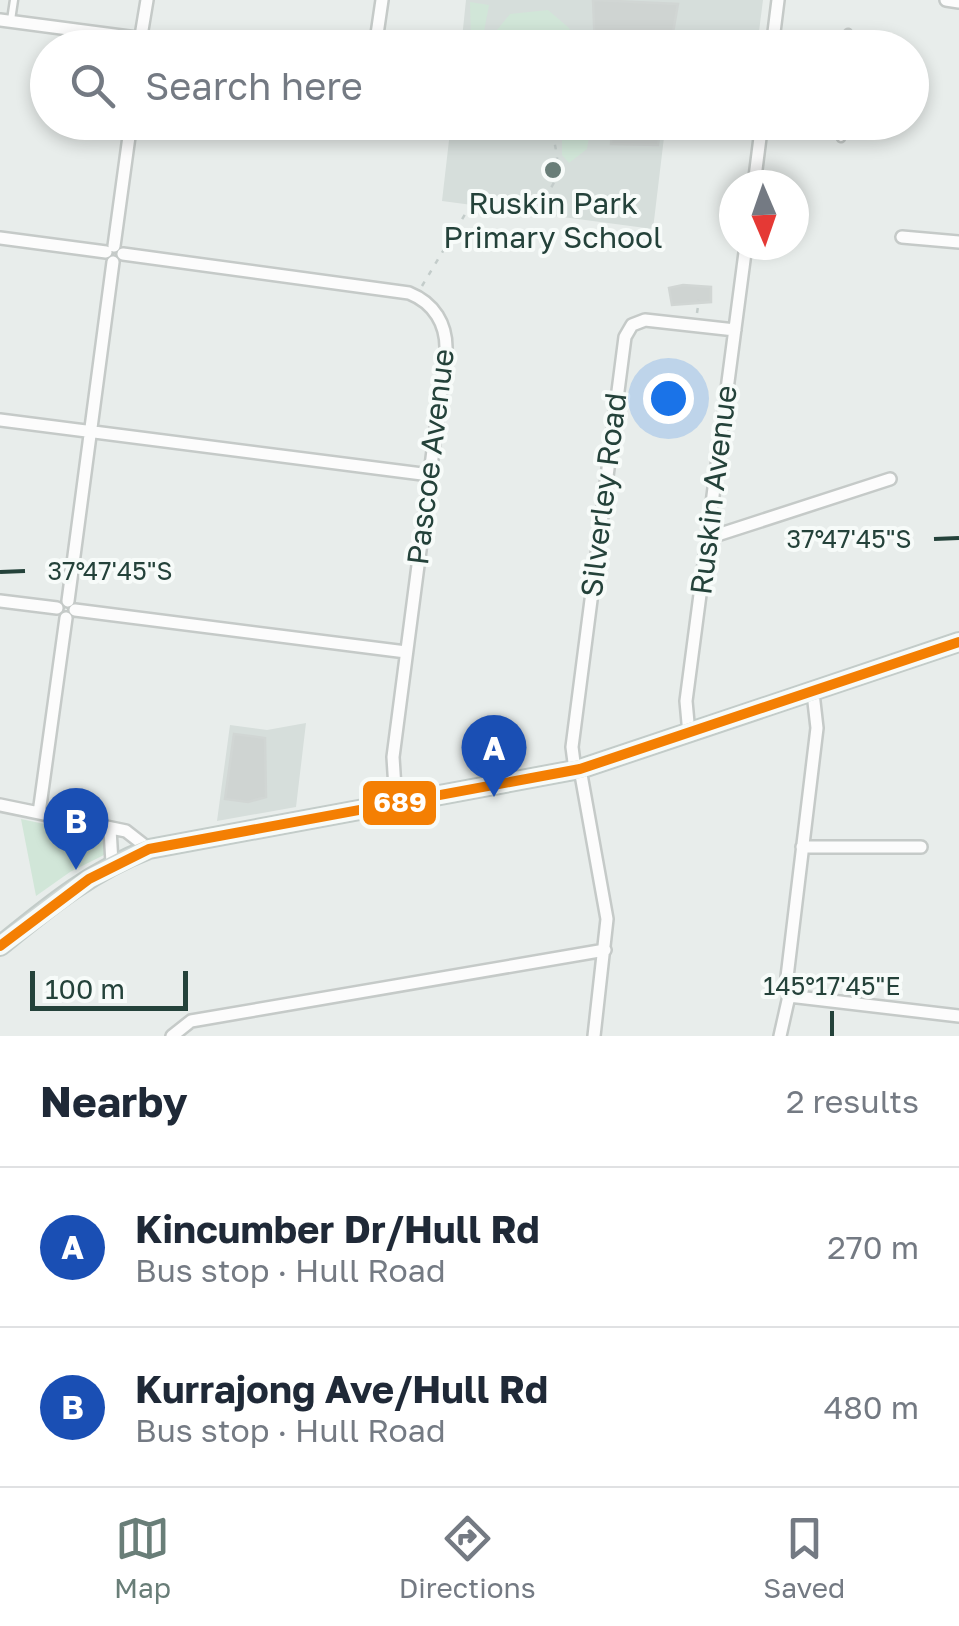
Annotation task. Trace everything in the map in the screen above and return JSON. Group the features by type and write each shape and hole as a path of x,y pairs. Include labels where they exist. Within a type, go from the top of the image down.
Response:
{"main road":[{"path":"0,946 78,883 112,863 149,849 578,769 959,642"}],"street":[{"path":"141,30 148,0"},
{"path":"378,30 382,0"},
{"path":"774,30 778,0"},
{"path":"946,0 959,2"},
{"path":"6,21 60,30"},
{"path":"39,813 129,140"},
{"path":"756,170 760,140"},
{"path":"902,236 959,242"},
{"path":"0,238 416,295"},
{"name":"Ruskin Avenue","path":"690,734 686,701 744,260"},
{"name":"Pascoe Avenue","path":"396,804 393,757 446,332 436,312 416,295"},
{"name":"Silverley Road","path":"594,1036 607,918 572,747 625,337 632,324 645,320 734,330"},
{"path":"0,420 430,475"},
{"path":"708,538 890,479"},
{"path":"0,601 406,652"},
{"path":"780,1036 789,996 787,978 817,722 813,693"},
{"path":"0,805 110,829 140,838 149,849"},
{"path":"110,829 112,863"},
{"path":"802,847 921,847"},
{"path":"172,1036 192,1021 605,950"},
{"path":"789,996 959,1016"}],"lane":[{"path":"6,21 14,0"}],"path":[{"path":"416,295 473,201 512,204 538,199 549,191 560,160 555,140"},
{"path":"697,316 698,300"}],"shaded area":[{"path":"466,0 763,0 759,30 463,30"},
{"name":"Ruskin Park Primary School","path":"449,140 664,140 653,229 442,201"},
{"path":"306,723 296,807 217,821 230,725 267,730"}],"green space":[{"path":"470,2 489,5 484,30 471,30"},
{"path":"548,10 570,30 497,30 510,14"},
{"path":"562,140 588,140 587,149 569,163 562,155"},
{"path":"21,819 105,837 106,854 70,872 36,896"}],"building":[{"path":"593,0 678,4 673,30 594,30"},
{"path":"611,140 659,140 658,145 611,144"},
{"path":"711,287 711,302 672,305 669,288"},
{"path":"234,734 265,738 266,797 248,802 225,799"}],"transit line":[{"name":"689","path":"0,946 89,879 149,849 580,769 959,642"}],"place":[{"name":"Ruskin Park Primary School","path":"553,170"},
{"name":"Kincumber Dr/Hull Rd","path":"494,797"},
{"name":"Kurrajong Ave/Hull Rd","path":"76,870"}]}
